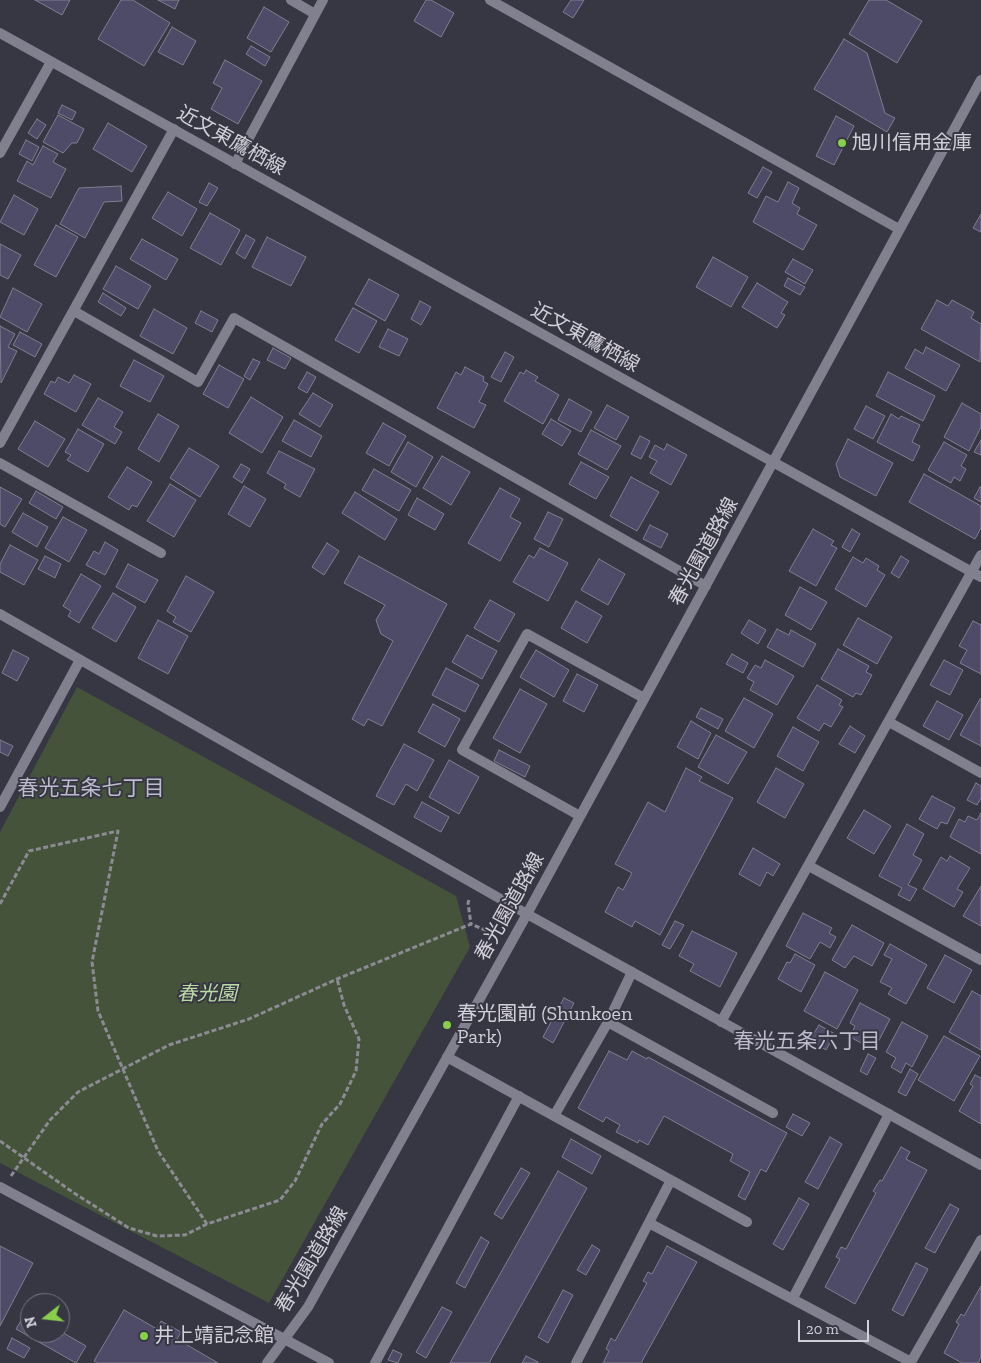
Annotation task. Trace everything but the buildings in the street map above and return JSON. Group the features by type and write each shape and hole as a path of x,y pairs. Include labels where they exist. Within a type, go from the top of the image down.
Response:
{"street":[{"path":"291,0 315,14"},
{"path":"235,164 323,0"},
{"path":"490,0 899,229"},
{"name":"近文東鷹栖線","path":"0,33 977,574"},
{"path":"0,153 51,62"},
{"path":"773,462 981,80"},
{"path":"0,443 174,129"},
{"path":"74,311 198,382 234,318 706,586"},
{"name":"春光園道路線","path":"267,1363 308,1307 527,914 773,462"},
{"path":"0,463 161,553"},
{"path":"721,1022 889,722 977,574 981,556"},
{"path":"0,614 527,914 981,1165"},
{"path":"580,816 462,750 527,634 644,698"},
{"path":"0,807 80,660"},
{"path":"889,722 981,774"},
{"path":"809,866 981,960"},
{"path":"554,1116 608,1022 632,972"},
{"path":"608,1022 773,1113"},
{"path":"447,1057 748,1222"},
{"path":"375,1363 519,1096"},
{"path":"793,1298 889,1114"},
{"path":"576,1363 671,1180"},
{"path":"1,1188 328,1363"},
{"path":"649,1223 911,1362 981,1240"}],"path":[{"path":"0,904 29,851 118,831 92,962 98,1011 158,1151 208,1224"},
{"path":"1,1188 25,1158 50,1120 78,1092 169,1045 249,1020 337,979 471,924 511,942"},
{"path":"0,1141 74,1193 130,1228 157,1236 185,1235 208,1224 280,1200 295,1181 322,1124 340,1104 356,1071 359,1039 344,1005 337,979"}],"green space":[{"name":"春光園","path":"77,687 456,896 470,947 269,1303 0,1163 0,832"}],"place":[{"name":"旭川信用金庫","path":"842,143"},
{"name":"春光園前 (Shunkoen Park)","path":"447,1025"},
{"name":"井上靖記念館","path":"144,1336"}],"district":[{"name":"春光五条七丁目","path":"91,789"},
{"name":"春光五条六丁目","path":"807,1042"}]}
